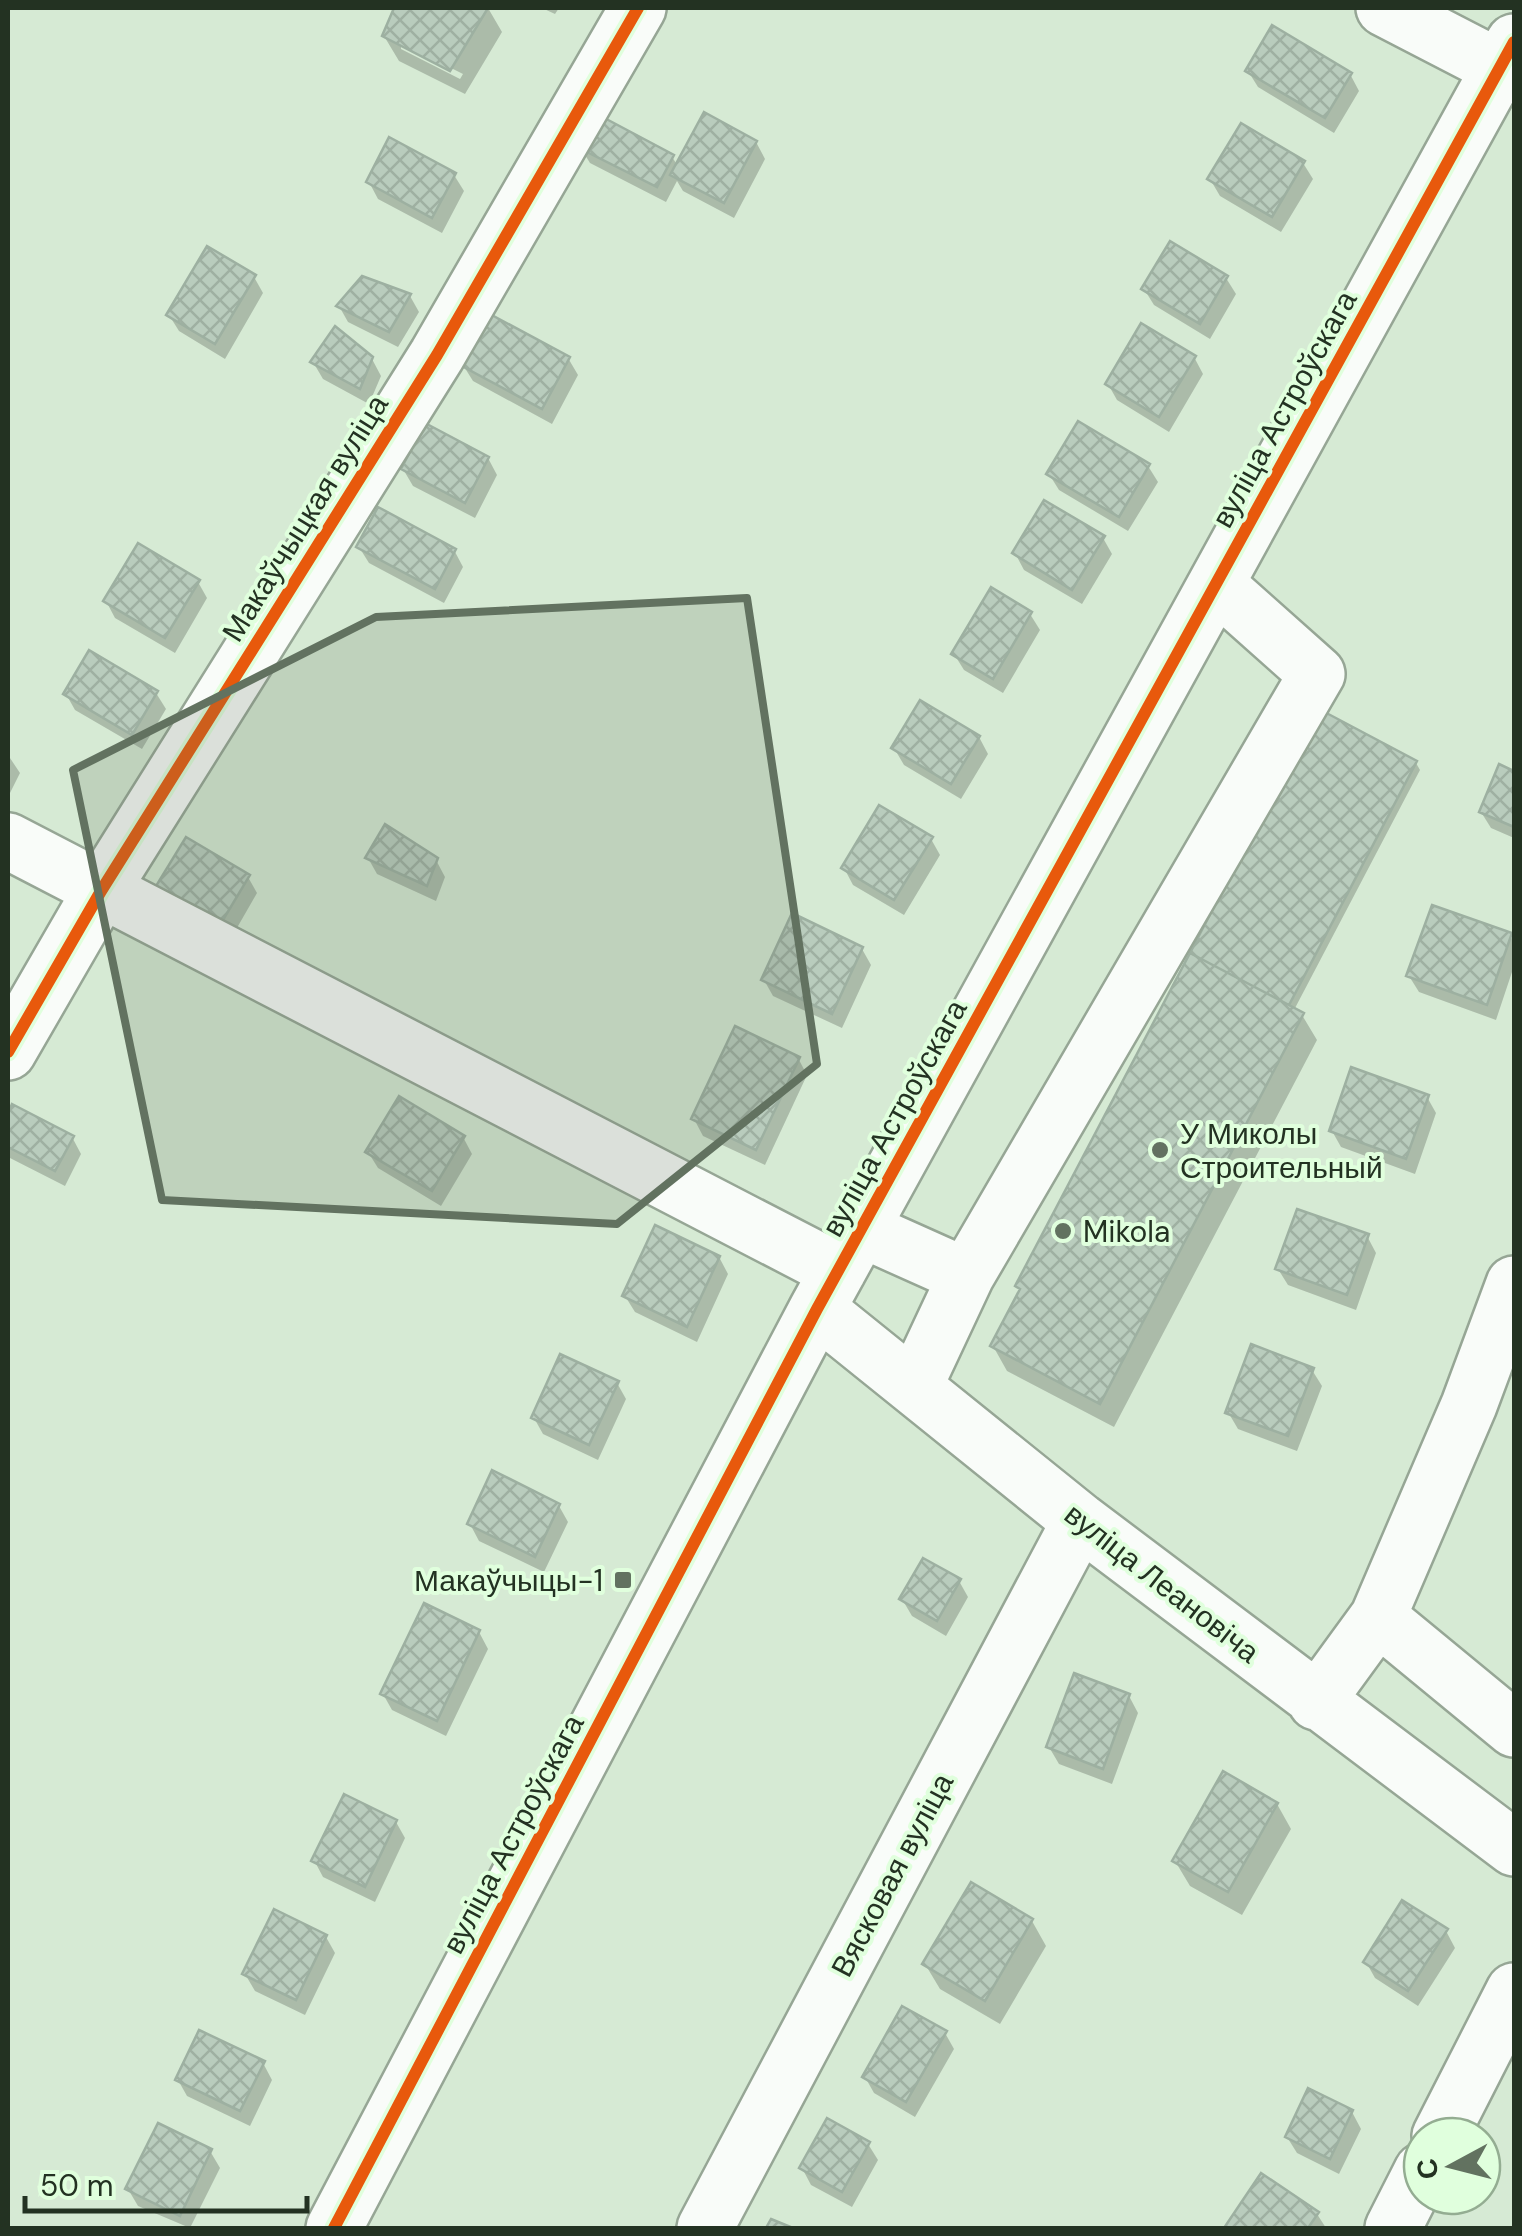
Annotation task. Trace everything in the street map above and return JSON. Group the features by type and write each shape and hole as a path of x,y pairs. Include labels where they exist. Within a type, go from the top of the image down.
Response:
{"street":[{"name":"Макаўчыцкая вуліца","path":"8,1052 100,891 437,355 638,8"},
{"path":"1384,8 1507,55"},
{"name":"вуліца Астроўскага","path":"334,2228 839,1269 1507,55"},
{"path":"914,1388 966,1276 1317,674 1216,584"},
{"path":"8,841 839,1269 966,1276"},
{"name":"вуліца Леановіча","path":"839,1269 914,1388 1316,1702 1514,1848"},
{"path":"1316,1702 1378,1616 1469,1405 1514,1284"},
{"name":"Вясковая вуліца","path":"705,2228 1080,1521"},
{"path":"1378,1616 1514,1730"},
{"path":"1450,2116 1514,1991"}],"highlighted area":[{"path":"747,598 817,1064 617,1224 162,1200 73,770 376,617"}],"building":[{"path":"394,8 488,8 450,71 382,36"},
{"path":"1272,25 1352,73 1325,118 1245,71"},
{"path":"704,112 757,141 724,203 670,175"},
{"path":"595,113 674,155 657,187 577,147"},
{"path":"1241,123 1305,161 1272,217 1207,179"},
{"path":"389,137 456,173 432,218 366,182"},
{"path":"1170,241 1228,276 1200,324 1141,289"},
{"path":"207,246 256,275 215,344 166,315"},
{"path":"362,276 411,294 389,332 336,306"},
{"path":"488,313 570,357 542,409 460,365"},
{"path":"1141,323 1196,356 1159,417 1105,384"},
{"path":"335,326 373,357 360,389 310,362"},
{"path":"1078,421 1150,464 1119,517 1046,474"},
{"path":"425,423 489,457 465,503 401,469"},
{"path":"1044,500 1105,536 1072,590 1012,553"},
{"path":"378,507 456,549 435,589 356,547"},
{"path":"138,543 200,580 165,638 103,601"},
{"path":"991,587 1032,612 993,679 951,654"},
{"path":"89,650 158,691 132,735 63,694"},
{"path":"920,700 980,736 951,784 891,748"},
{"path":"1317,708 1417,761 1289,1005 1190,953"},
{"path":"1499,764 1514,771 1514,827 1479,812"},
{"path":"879,805 933,837 894,900 841,868"},
{"path":"385,824 438,858 427,886 365,858"},
{"path":"186,837 250,875 220,925 156,886"},
{"path":"1432,905 1512,933 1487,1005 1406,976"},
{"path":"792,913 863,947 832,1014 761,980"},
{"name":"У Миколы Строительный","path":"1190,953 1304,1013 1100,1404 990,1346 1020,1289 1015,1286"},
{"path":"735,1026 800,1057 756,1150 691,1119"},
{"path":"1351,1067 1429,1095 1406,1159 1329,1131"},
{"path":"399,1096 465,1136 432,1191 365,1152"},
{"path":"12,1104 74,1136 55,1171 8,1147 8,1113"},
{"path":"1297,1209 1369,1234 1347,1295 1275,1269"},
{"path":"655,1225 720,1256 687,1327 622,1296"},
{"path":"1251,1344 1314,1368 1288,1436 1225,1413"},
{"path":"560,1354 619,1381 589,1445 531,1418"},
{"path":"492,1470 560,1504 535,1557 467,1524"},
{"path":"923,1558 961,1579 937,1621 899,1599"},
{"path":"424,1603 480,1630 437,1721 380,1694"},
{"path":"1074,1673 1130,1694 1103,1769 1046,1747"},
{"path":"1223,1771 1278,1803 1228,1892 1172,1861"},
{"path":"344,1794 397,1820 365,1887 311,1861"},
{"path":"971,1882 1033,1919 985,2001 922,1964"},
{"path":"1402,1900 1448,1929 1408,1991 1363,1962"},
{"path":"274,1909 327,1935 296,2000 242,1974"},
{"path":"902,2006 947,2031 906,2102 862,2077"},
{"path":"199,2030 265,2061 240,2111 175,2080"},
{"path":"1308,2088 1353,2110 1330,2159 1285,2137"},
{"path":"827,2118 870,2142 842,2192 799,2168"},
{"path":"158,2123 212,2149 180,2216 125,2189"},
{"path":"1261,2173 1319,2212 1308,2228 1224,2228"},
{"path":"771,2219 793,2228 766,2228"}],"cycle path":[{"path":"8,1052 101,891 437,355 638,8"},
{"path":"334,2228 817,1309 1514,42"}],"place":[{"name":"У Миколы Строительный","path":"1160,1150"},
{"name":"Mikola","path":"1063,1231"},
{"name":"Макаўчыцы-1","path":"623,1580"}]}
